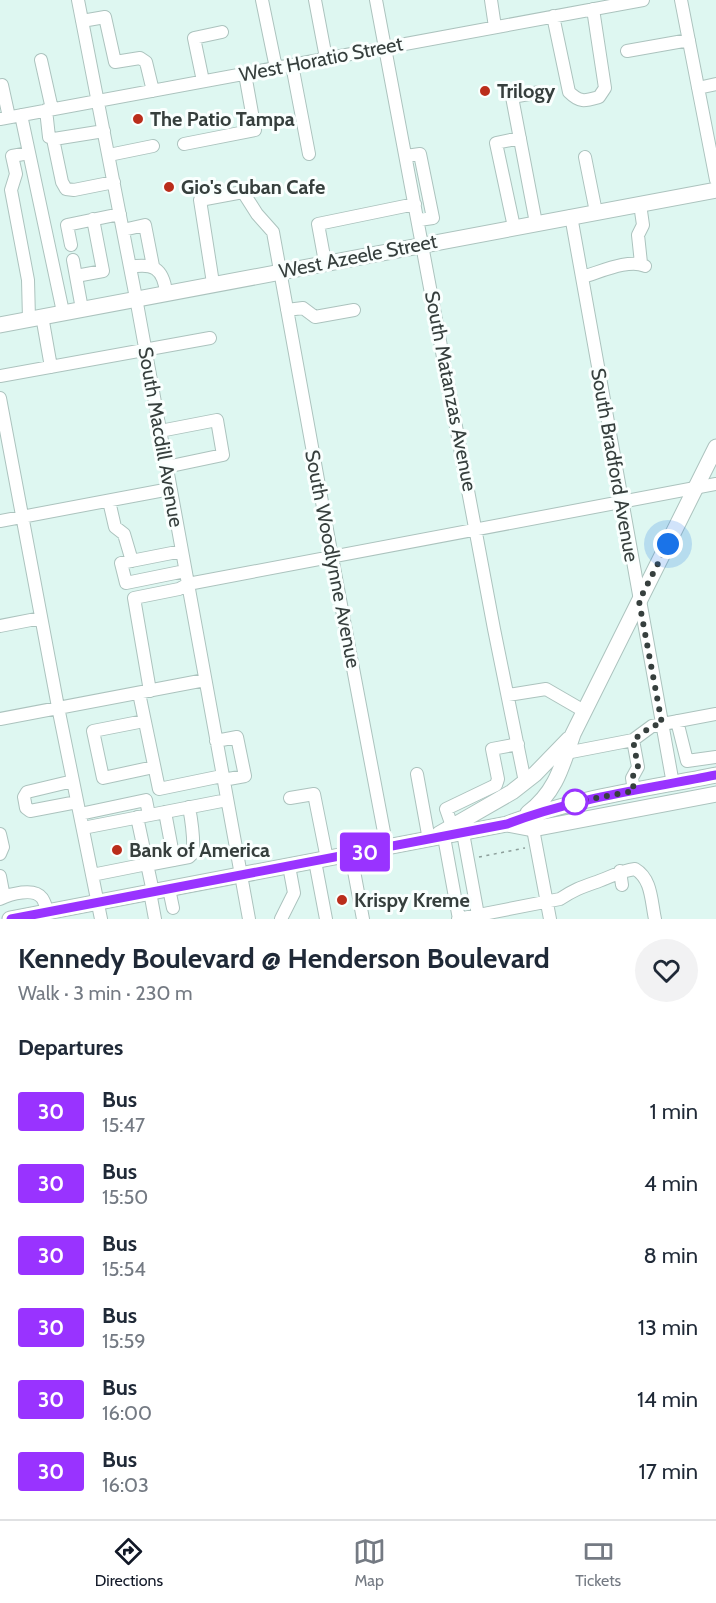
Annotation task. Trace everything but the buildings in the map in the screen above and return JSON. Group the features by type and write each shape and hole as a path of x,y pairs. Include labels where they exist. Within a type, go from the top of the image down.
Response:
{"main road":[{"name":"West Azeele Street","path":"0,325 423,243 716,190"},
{"path":"507,824 526,815 548,795 559,774 584,711 716,447"},
{"path":"447,834 525,782 573,734"},
{"path":"19,918 507,824 570,803 716,775"},
{"path":"507,824 530,836 716,794"}],"street":[{"name":"South Macdill Avenue","path":"78,0 146,351 249,919"},
{"path":"262,0 276,68"},
{"path":"315,0 326,58"},
{"name":"South Matanzas Avenue","path":"376,0 525,782"},
{"path":"491,0 495,27"},
{"name":"West Horatio Street","path":"10,117 643,0"},
{"path":"681,0 713,152 716,180"},
{"path":"553,16 569,92 576,99 584,101 599,98 605,88 593,9"},
{"path":"82,21 105,17 115,62 140,58 146,62 153,91"},
{"path":"203,81 194,38 222,32"},
{"path":"627,51 689,40"},
{"path":"41,60 49,110 50,137 53,139 62,182 66,189 74,190 114,182"},
{"path":"292,65 309,154"},
{"path":"184,144 255,130 245,74"},
{"path":"698,88 716,84"},
{"path":"2,85 10,117 29,153 63,312"},
{"path":"536,223 512,97 540,92"},
{"path":"53,139 61,140 104,131"},
{"path":"514,227 496,143 520,138"},
{"path":"109,155 153,146"},
{"path":"29,153 12,156 16,174 11,189 35,318 51,367"},
{"path":"406,156 420,154 433,218 419,220"},
{"path":"585,157 596,212"},
{"name":"South Woodlynne Avenue","path":"213,284 200,200 243,192 257,214 273,232 387,848"},
{"path":"325,262 318,224 415,204"},
{"path":"582,277 601,270 643,264 639,235 643,225 640,204"},
{"path":"71,245 67,225 120,214"},
{"name":"South Bradford Avenue","path":"571,216 673,784"},
{"path":"76,276 103,271 93,219"},
{"path":"123,230 145,225 153,266 165,279 166,292"},
{"path":"74,260 82,309"},
{"path":"130,267 153,266"},
{"path":"287,310 303,308 315,317 354,310"},
{"path":"0,376 210,338"},
{"path":"0,398 58,707 101,919"},
{"path":"160,431 217,420 223,455 166,467"},
{"path":"216,741 237,737 245,776 159,789 144,722 144,692 134,598 188,584 716,484"},
{"path":"0,521 170,489"},
{"path":"109,501 115,527 124,534 132,561"},
{"path":"182,551 121,563 126,583 185,571"},
{"path":"167,554 164,565 170,574"},
{"path":"0,626 41,618"},
{"path":"0,719 205,680"},
{"path":"508,694 546,689 584,711"},
{"path":"566,753 633,740 652,726 716,714"},
{"path":"677,721 687,761 716,757"},
{"path":"144,722 93,731 103,778 154,767"},
{"path":"633,740 638,767 632,778 634,791"},
{"path":"518,744 492,749 498,779 496,785 446,809 447,834 459,919 560,899 573,889 620,871 635,869 647,880 655,919"},
{"path":"417,774 447,834 468,862 478,915"},
{"path":"73,781 27,792 24,797 26,808 30,811 78,808 122,805 146,800 137,818"},
{"path":"290,798 314,794 326,919"},
{"path":"82,828 227,800"},
{"path":"122,805 137,818 155,919"},
{"path":"92,874 191,856 195,836 186,808"},
{"path":"165,812 174,860"},
{"path":"0,834 3,847 0,854"},
{"path":"530,836 550,919"},
{"path":"351,855 363,919"},
{"path":"281,919 294,893 289,866"},
{"path":"620,871 622,885"},
{"path":"0,876 2,898 28,892 39,895 48,912"},
{"path":"169,889 173,908"}],"path":[{"path":"468,862 479,857 525,848 530,836"}],"bus line":[{"name":"30","path":"11,919 507,824 570,803 716,775"}],"place":[{"name":"Trilogy","path":"485,91"},
{"name":"The Patio Tampa","path":"138,119"},
{"name":"Gio's Cuban Cafe","path":"169,187"},
{"name":"Bank of America","path":"117,850"},
{"name":"Krispy Kreme","path":"342,900"}],"route":[{"path":"575,802 634,791 632,778 638,767 633,740 652,726 662,724 639,601 668,544"}]}
